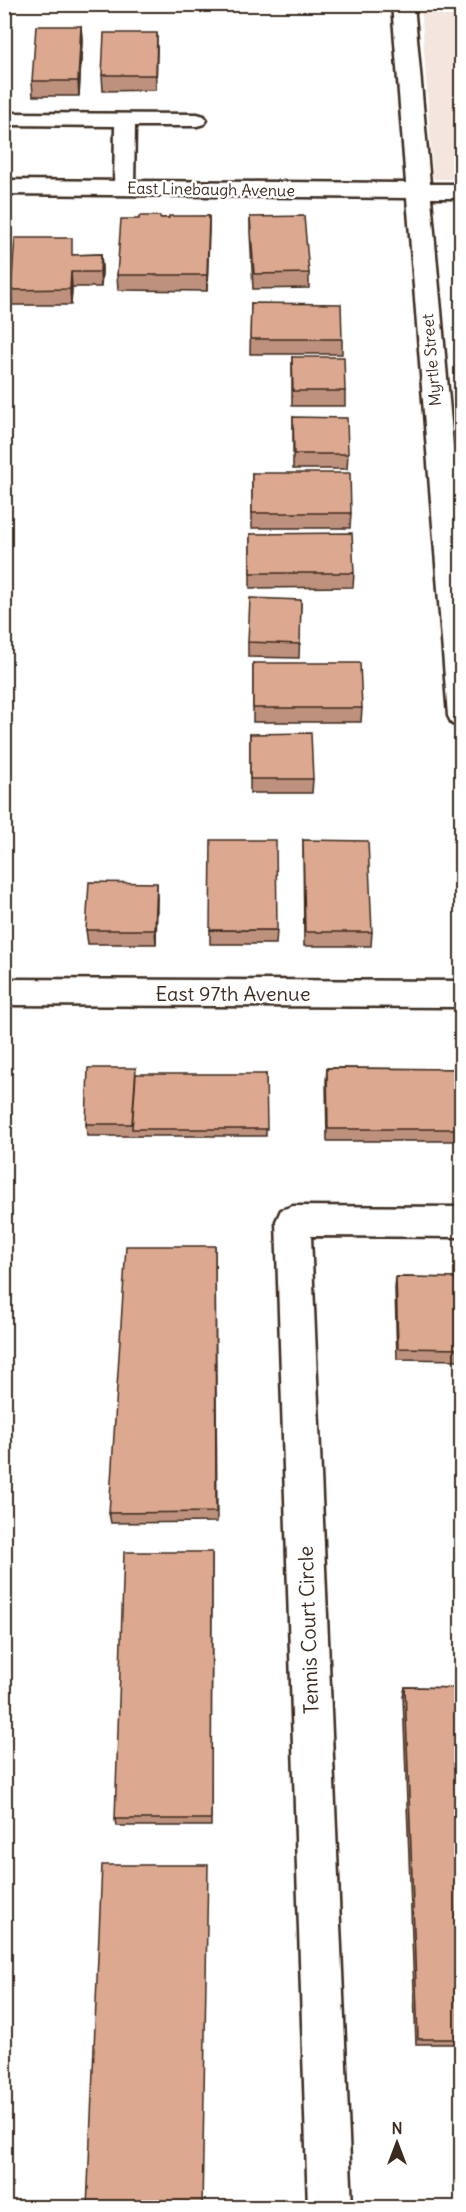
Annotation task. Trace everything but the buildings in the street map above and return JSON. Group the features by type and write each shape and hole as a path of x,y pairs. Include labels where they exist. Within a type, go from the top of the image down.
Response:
{"street":[{"name":"Myrtle Street","path":"403,4 462,716"},
{"name":"East Linebaugh Avenue","path":"4,187 462,191"},
{"name":"East 97th Avenue","path":"4,992 462,994"},
{"name":"Tennis Court Circle","path":"330,2208 293,1221 462,1222"}],"lane":[{"path":"5,119 197,120"},
{"path":"124,120 124,188"}],"shaded area":[{"path":"421,5 461,5 461,179 433,179"}]}
